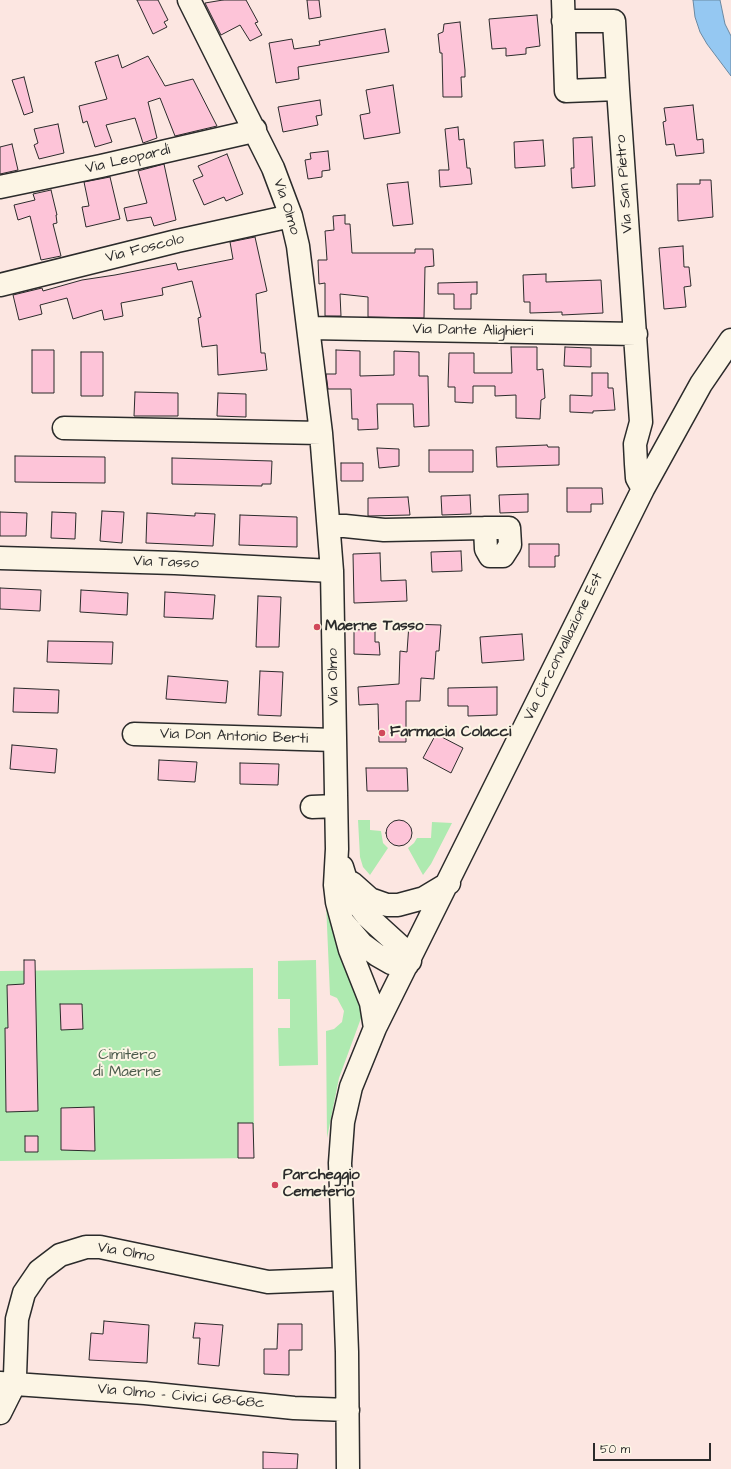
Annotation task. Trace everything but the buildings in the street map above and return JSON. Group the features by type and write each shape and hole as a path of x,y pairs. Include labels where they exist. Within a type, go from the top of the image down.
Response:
{"street":[{"name":"Via Olmo","path":"189,0 255,129 273,168 291,216 302,269 321,433 332,571 336,806 335,885 340,918 350,950 371,1003 375,1028"},
{"path":"563,10 566,91 618,89"},
{"name":"Via San Pietro","path":"563,10 614,21 641,422 635,444 637,478 642,489"},
{"name":"Via Leopardi","path":"0,187 108,165 244,133 255,129"},
{"name":"Via Foscolo","path":"0,285 177,241 291,216"},
{"name":"Via Dante Alighieri","path":"310,328 636,334"},
{"name":"Via Circonvallazione Est","path":"409,963 642,489 701,384 731,340"},
{"name":"Via San Pietro","path":"641,422 654,447 662,451"},
{"path":"64,428 321,433"},
{"path":"329,526 384,530 485,528"},
{"name":"Via Tasso","path":"0,558 175,563 332,571"},
{"name":"Via Don Antonio Berti","path":"134,734 334,740"},
{"path":"312,807 336,806"},
{"name":"Via Olmo","path":"336,849 350,893 367,916 401,946 409,963"},
{"name":"Via Olmo","path":"345,874 358,890 370,899 387,905 398,905 424,898 449,883"},
{"path":"340,918 362,944 376,955 391,963 409,963 375,1028 351,1087 343,1122 340,1163 348,1410 348,1469"},
{"name":"Via Olmo","path":"0,1413 7,1384 17,1319 24,1293 39,1271 60,1255 86,1247 106,1248 268,1282 344,1279"},
{"name":"Via Olmo - Civici 68-68c","path":"7,1384 145,1393 294,1408 348,1410"}],"green space":[{"path":"358,820 370,820 370,830 381,831 383,843 388,848 370,875 363,867 360,857"},
{"path":"432,822 452,823 431,864 423,875 408,848 417,838 431,838"},
{"path":"325,880 364,1010 339,1078 327,1138 326,1031 334,1029 342,1022 344,1011 337,998 330,995"},
{"path":"316,960 318,1065 279,1066 278,1028 290,1028 290,999 278,999 278,961"},
{"name":"Cimitero di Maerne","path":"253,968 254,1158 0,1161 0,971"}],"water":[{"path":"693,0 720,0 725,24 731,36 731,76 700,32 695,17"}],"place":[{"name":"Maerne Tasso","path":"317,627"},
{"name":"Farmacia Colacci","path":"382,733"},
{"name":"Parcheggio Cemeterio","path":"275,1185"}]}
